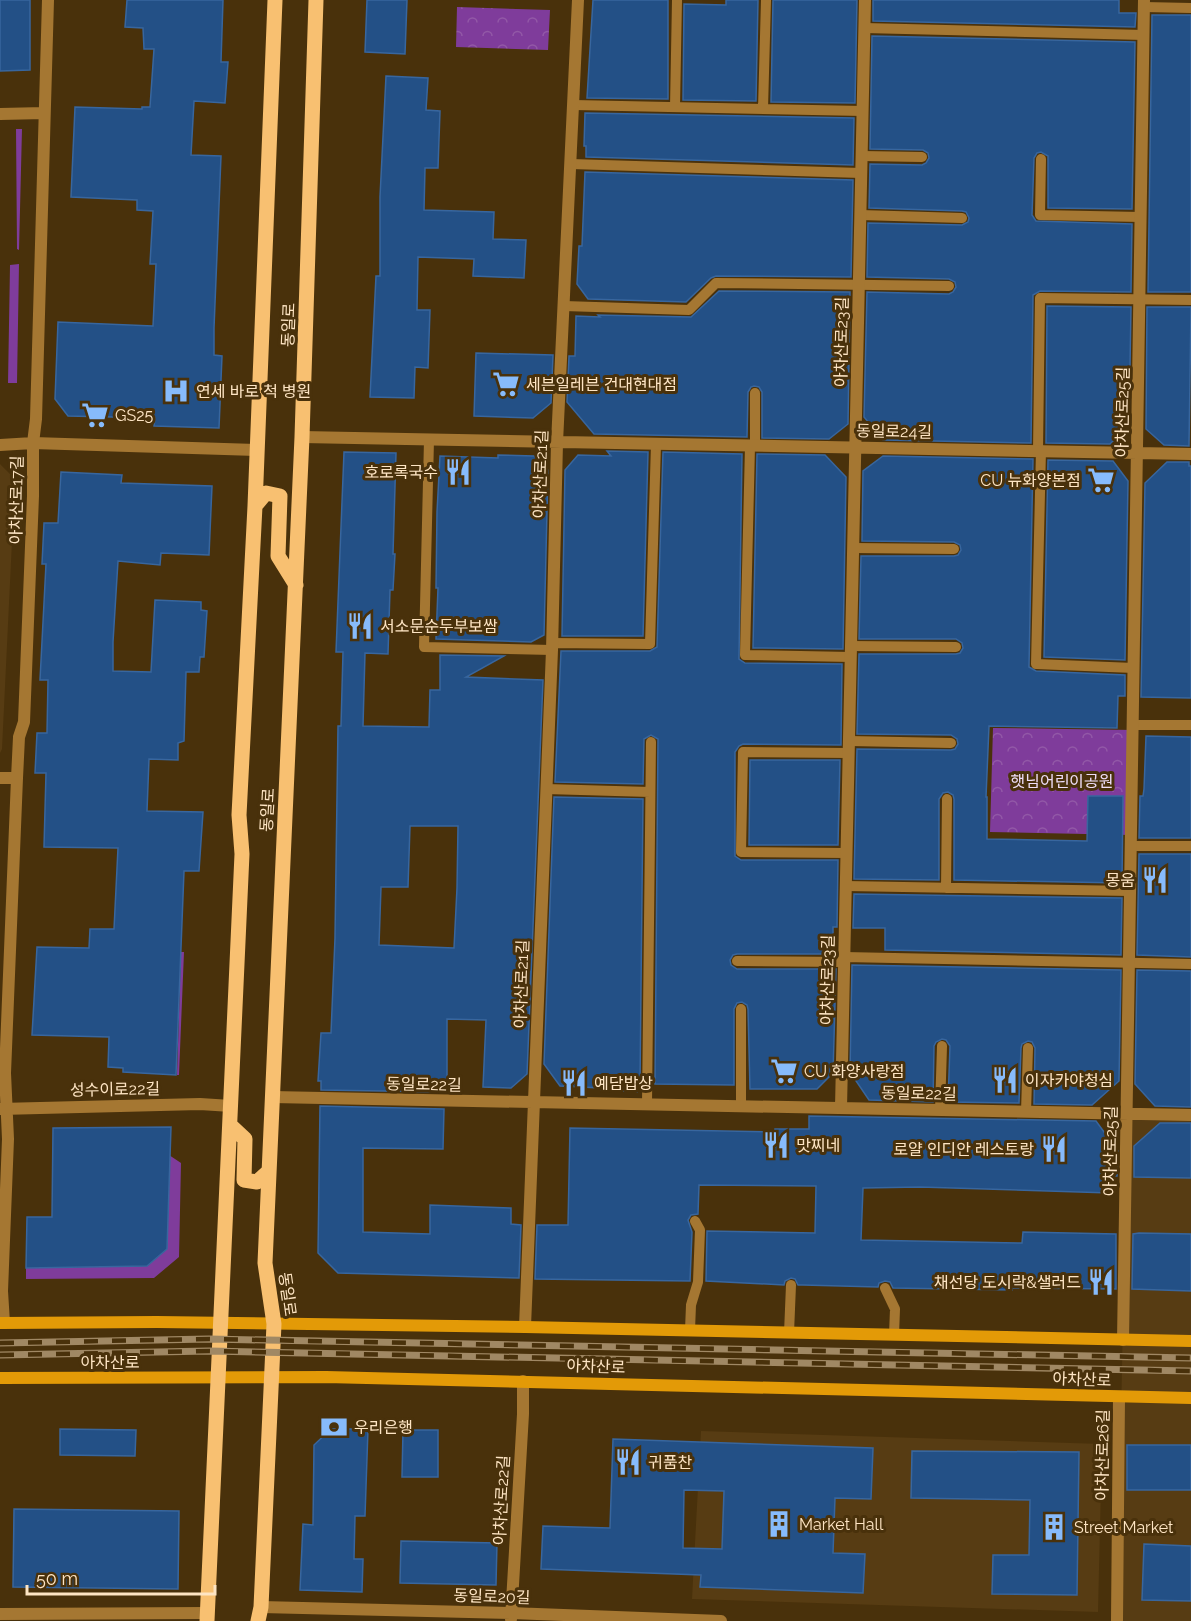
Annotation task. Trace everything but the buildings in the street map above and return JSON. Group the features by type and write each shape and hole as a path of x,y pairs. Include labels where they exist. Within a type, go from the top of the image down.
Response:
{"main road":[{"name":"동일로","path":"207,1617 242,854 239,815 255,506 275,0"},
{"name":"동일로","path":"260,1614 274,1323 265,1263 296,585 316,0"},
{"path":"255,506 266,493 280,496 278,556 296,585"},
{"path":"230,1125 245,1138 244,1180 257,1182 269,1170"},
{"path":"2,1323 274,1323 1191,1341"},
{"name":"아차산로","path":"0,1378 272,1377 523,1381 1191,1398"}],"street":[{"name":"아차산로17길","path":"2,1323 8,1139 3,1109 19,737 24,722 33,443 36,420 48,0"},
{"name":"아차산로21길","path":"525,1327 552,646 557,443 578,0"},
{"name":"아차산로23길","path":"841,1108 865,0"},
{"name":"아차산로25길","path":"1123,1340 1144,4"},
{"path":"0,114 44,113"},
{"name":"동일로24길","path":"302,436 557,443 1191,454"},
{"path":"0,445 33,443 257,450"},
{"path":"0,778 17,777"},
{"name":"동일로22길","path":"272,1097 1191,1115"},
{"name":"성수이로22길","path":"3,1109 189,1104 231,1106"},
{"name":"아차산로22길","path":"511,1617 523,1381"},
{"name":"아차산로26길","path":"1117,1621 1119,1397"},
{"path":"0,1614 207,1617"},
{"name":"동일로20길","path":"260,1614 721,1621"}],"lane":[{"path":"675,107 677,0"},
{"path":"763,109 766,0"},
{"path":"1144,4 1191,8"},
{"path":"864,28 1144,35"},
{"path":"574,105 862,111"},
{"path":"862,156 922,157"},
{"path":"1041,159 1040,215 1141,217"},
{"path":"571,164 861,173"},
{"path":"860,215 962,218"},
{"path":"564,306 689,310 716,283 949,286"},
{"path":"1134,668 1036,664 1041,298 1191,300"},
{"path":"755,393 745,655 956,647"},
{"path":"429,440 424,647 650,644 656,444"},
{"path":"853,548 954,549"},
{"path":"1133,725 1191,725"},
{"path":"647,1104 651,741"},
{"path":"846,854 741,852 743,752 951,743"},
{"path":"546,789 650,792"},
{"path":"946,888 947,799"},
{"path":"1131,846 1191,846"},
{"path":"846,886 1130,891"},
{"path":"737,961 1191,964"},
{"path":"741,1009 741,1106"},
{"path":"940,1110 942,1046"},
{"path":"1026,1112 1028,1048"},
{"path":"690,1330 691,1305 698,1282 700,1230 694,1221"},
{"path":"789,1333 791,1285"},
{"path":"885,1288 896,1309 894,1335"}],"shaded area":[{"path":"0,464 15,479 0,753"},
{"path":"1127,1114 1191,1115 1191,1621 1117,1621"},
{"path":"701,1431 1102,1444 1098,1612 692,1599"}],"green space":[{"path":"457,7 550,10 548,50 456,47"},
{"path":"16,129 22,129 19,250 17,249"},
{"path":"19,264 17,383 8,383 10,265"},
{"name":"햇님어린이공원","path":"993,728 1133,730 1131,835 990,832"},
{"path":"181,952 184,952 179,1075 177,1075"},
{"path":"169,1155 181,1163 179,1257 154,1278 26,1279 26,1268 147,1266 167,1249"}],"railway":[{"path":"0,1343 209,1339 1191,1358"},
{"path":"0,1355 209,1351 1191,1371"}],"place":[{"name":"세븐일레븐 건대현대점","path":"506,384"},
{"name":"연세 바로 척 병원","path":"176,391"},
{"name":"GS25","path":"95,415"},
{"name":"호로록국수","path":"458,472"},
{"name":"CU 뉴화양본점","path":"1101,480"},
{"name":"서소문순두부보쌈","path":"360,626"},
{"name":"몽움","path":"1155,880"},
{"name":"CU 화양사랑점","path":"784,1071"},
{"name":"이자카야청심","path":"1005,1080"},
{"name":"예담밥상","path":"574,1083"},
{"name":"맛찌네","path":"776,1145"},
{"name":"로얄 인디안 레스토랑","path":"1054,1149"},
{"name":"채선당 도시락&샐러드","path":"1101,1282"},
{"name":"우리은행","path":"334,1427"},
{"name":"귀품찬","path":"628,1462"},
{"name":"Market Hall","path":"779,1524"},
{"name":"Street Market","path":"1054,1527"}]}
